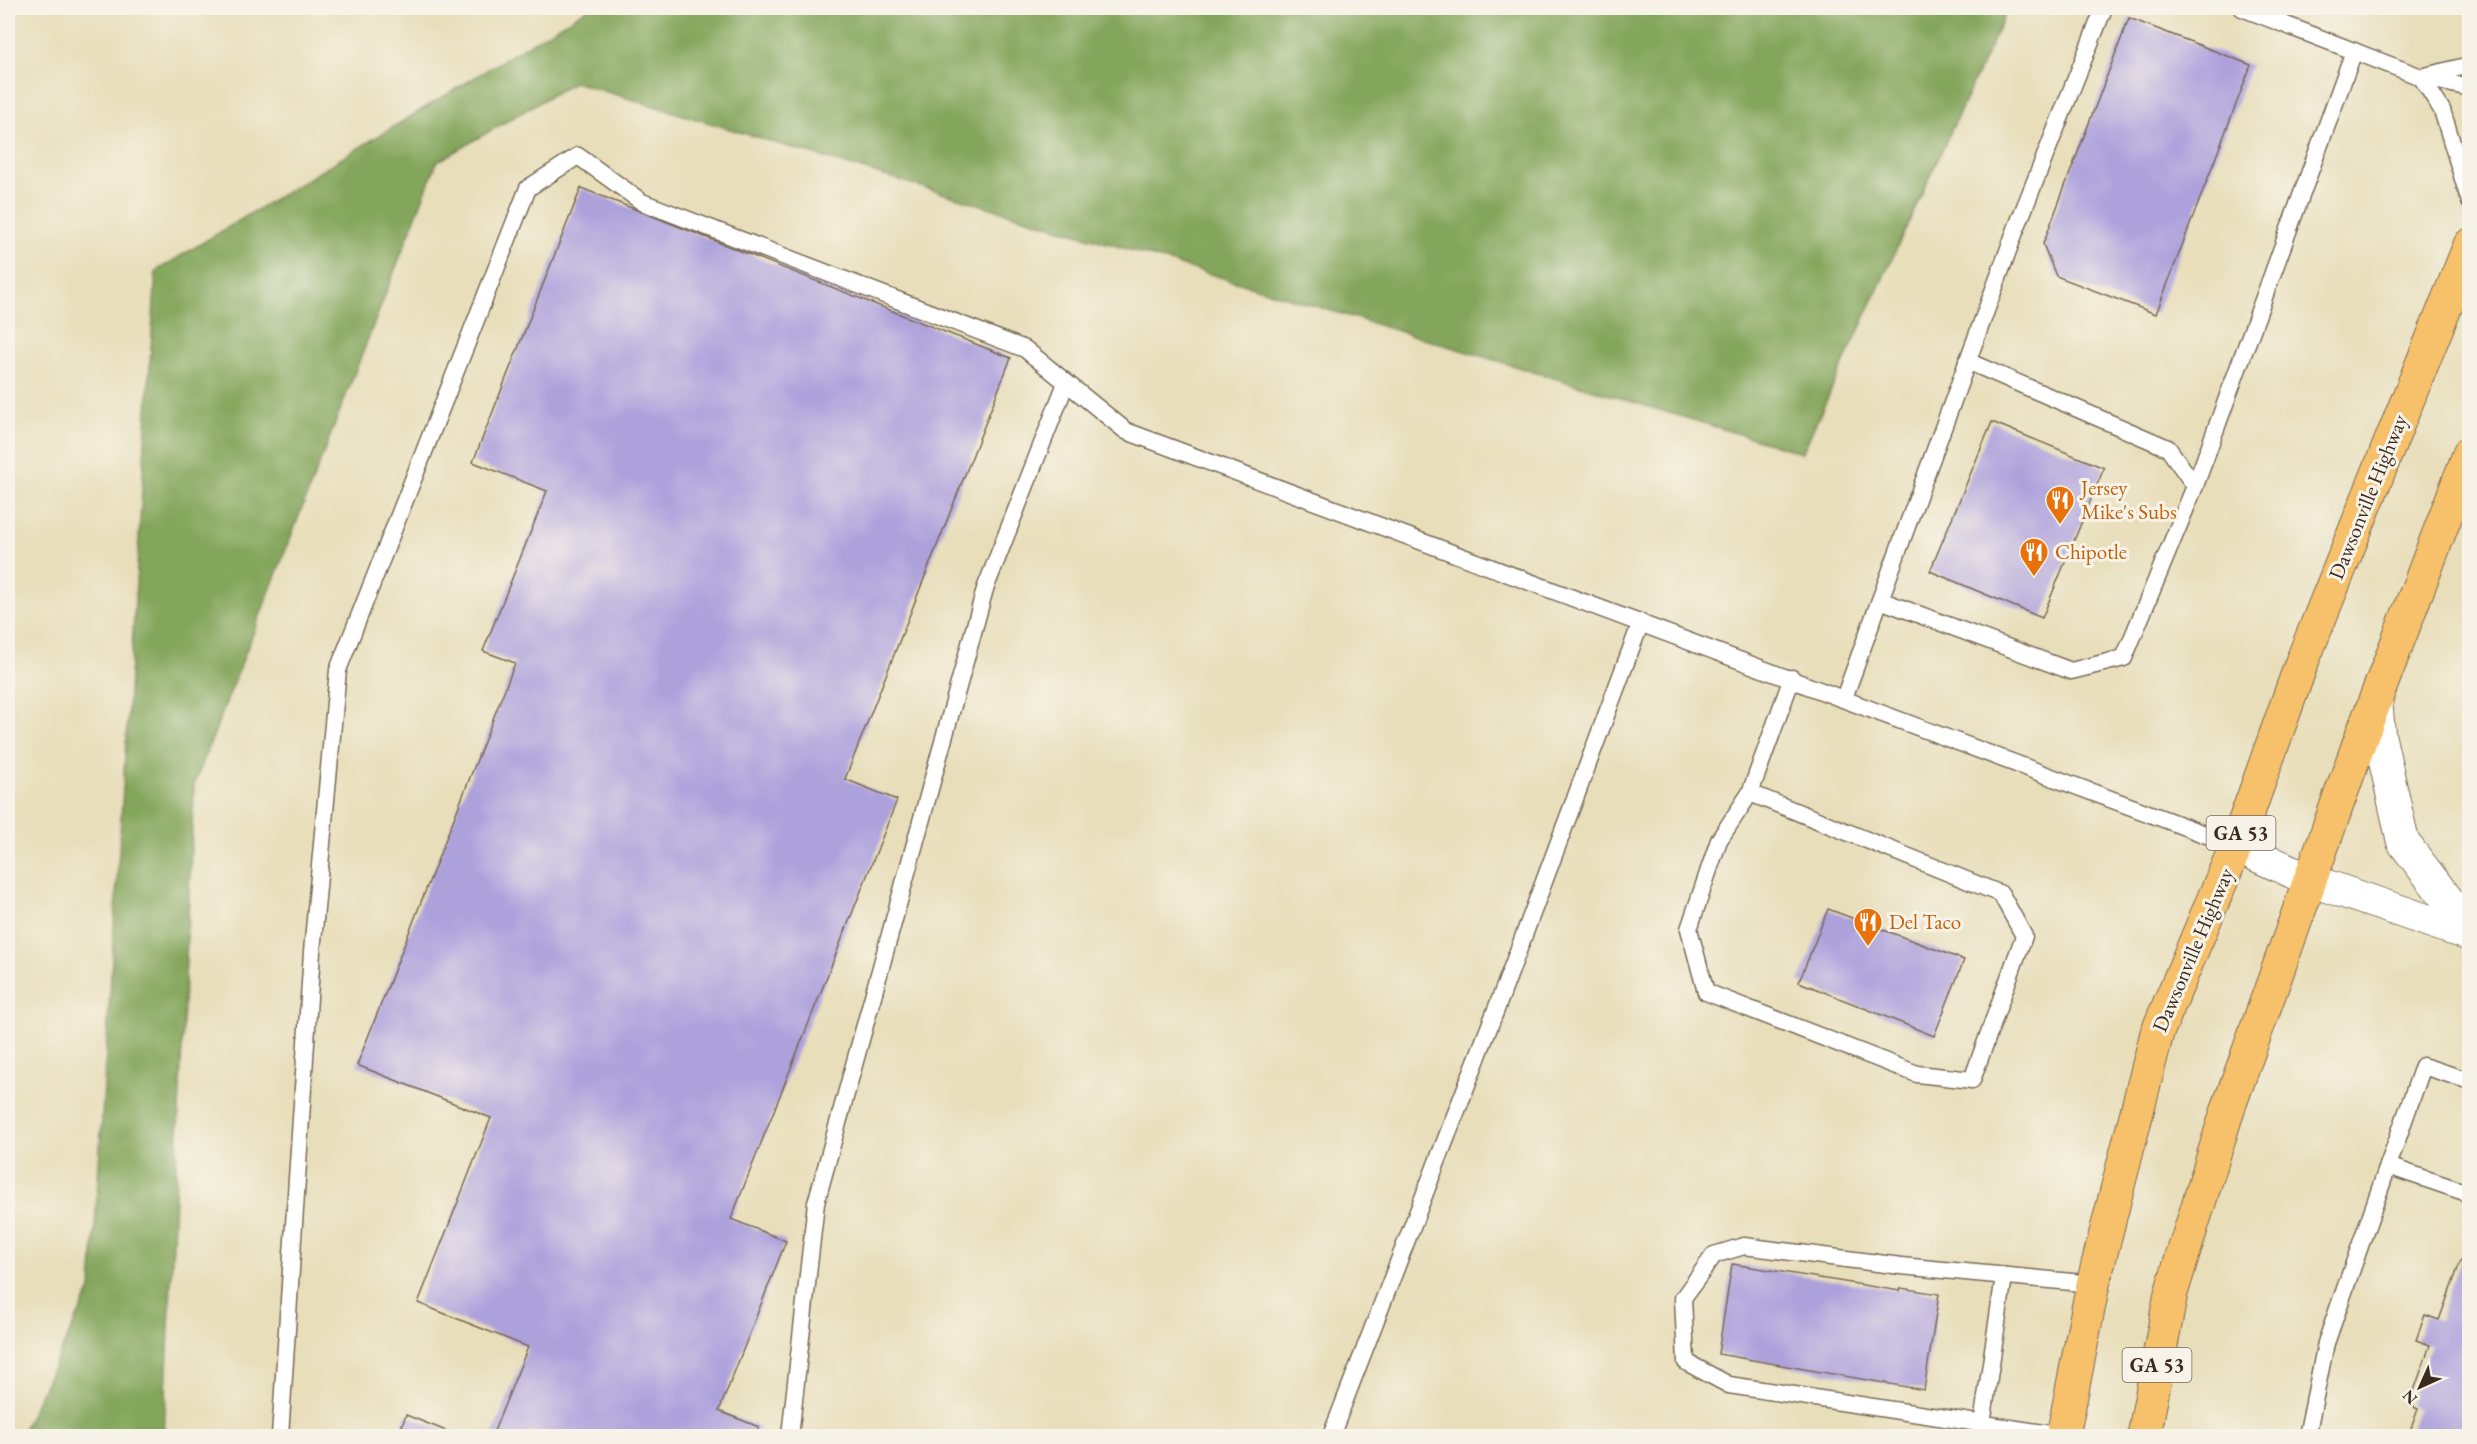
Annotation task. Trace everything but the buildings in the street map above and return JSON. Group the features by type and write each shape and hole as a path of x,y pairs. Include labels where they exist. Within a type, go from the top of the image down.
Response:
{"main road":[{"name":"Dawsonville Highway","path":"2063,1437 2093,1284 2157,1033 2236,846 2302,662 2469,245"},
{"name":"GA 53","path":"2144,1437 2171,1293 2228,1109 2376,698 2469,452"}],"street":[{"path":"2376,698 2379,734 2403,842 2469,929"},
{"path":"2236,846 2312,881 2469,935"}],"lane":[{"path":"1844,698 2024,206 2104,8"},
{"path":"2242,8 2421,77 2469,88"},
{"path":"1880,600 2071,671 2124,658 2195,486 2354,51"},
{"path":"2421,77 2469,65"},
{"path":"2421,77 2442,110 2469,202"},
{"path":"280,1437 312,952 338,670 528,188 578,156 642,202 1025,349 1126,431 1792,678 2236,846"},
{"path":"1967,361 2169,448 2195,486"},
{"path":"790,1437 816,1203 985,589 1066,383"},
{"path":"1331,1437 1484,1042 1641,622"},
{"path":"1750,793 2001,894 2024,936 1972,1080 1917,1074 1706,992 1689,929 1719,840 1750,793 1792,678"},
{"path":"2307,1437 2326,1343 2423,1066 2469,1081"},
{"path":"2388,1166 2469,1194"},
{"path":"2063,1437 1729,1385 1686,1362 1683,1298 1714,1256 1744,1246 2093,1284"},
{"path":"1982,1424 2004,1276"}],"green space":[{"path":"589,8 2008,8 1802,453 574,82 437,162 194,785 164,1436 20,1436 91,1289 156,271"}],"place":[{"name":"Jersey Mike's Subs","path":"2060,526"},
{"name":"Chipotle","path":"2034,578"},
{"name":"Del Taco","path":"1868,948"}]}
